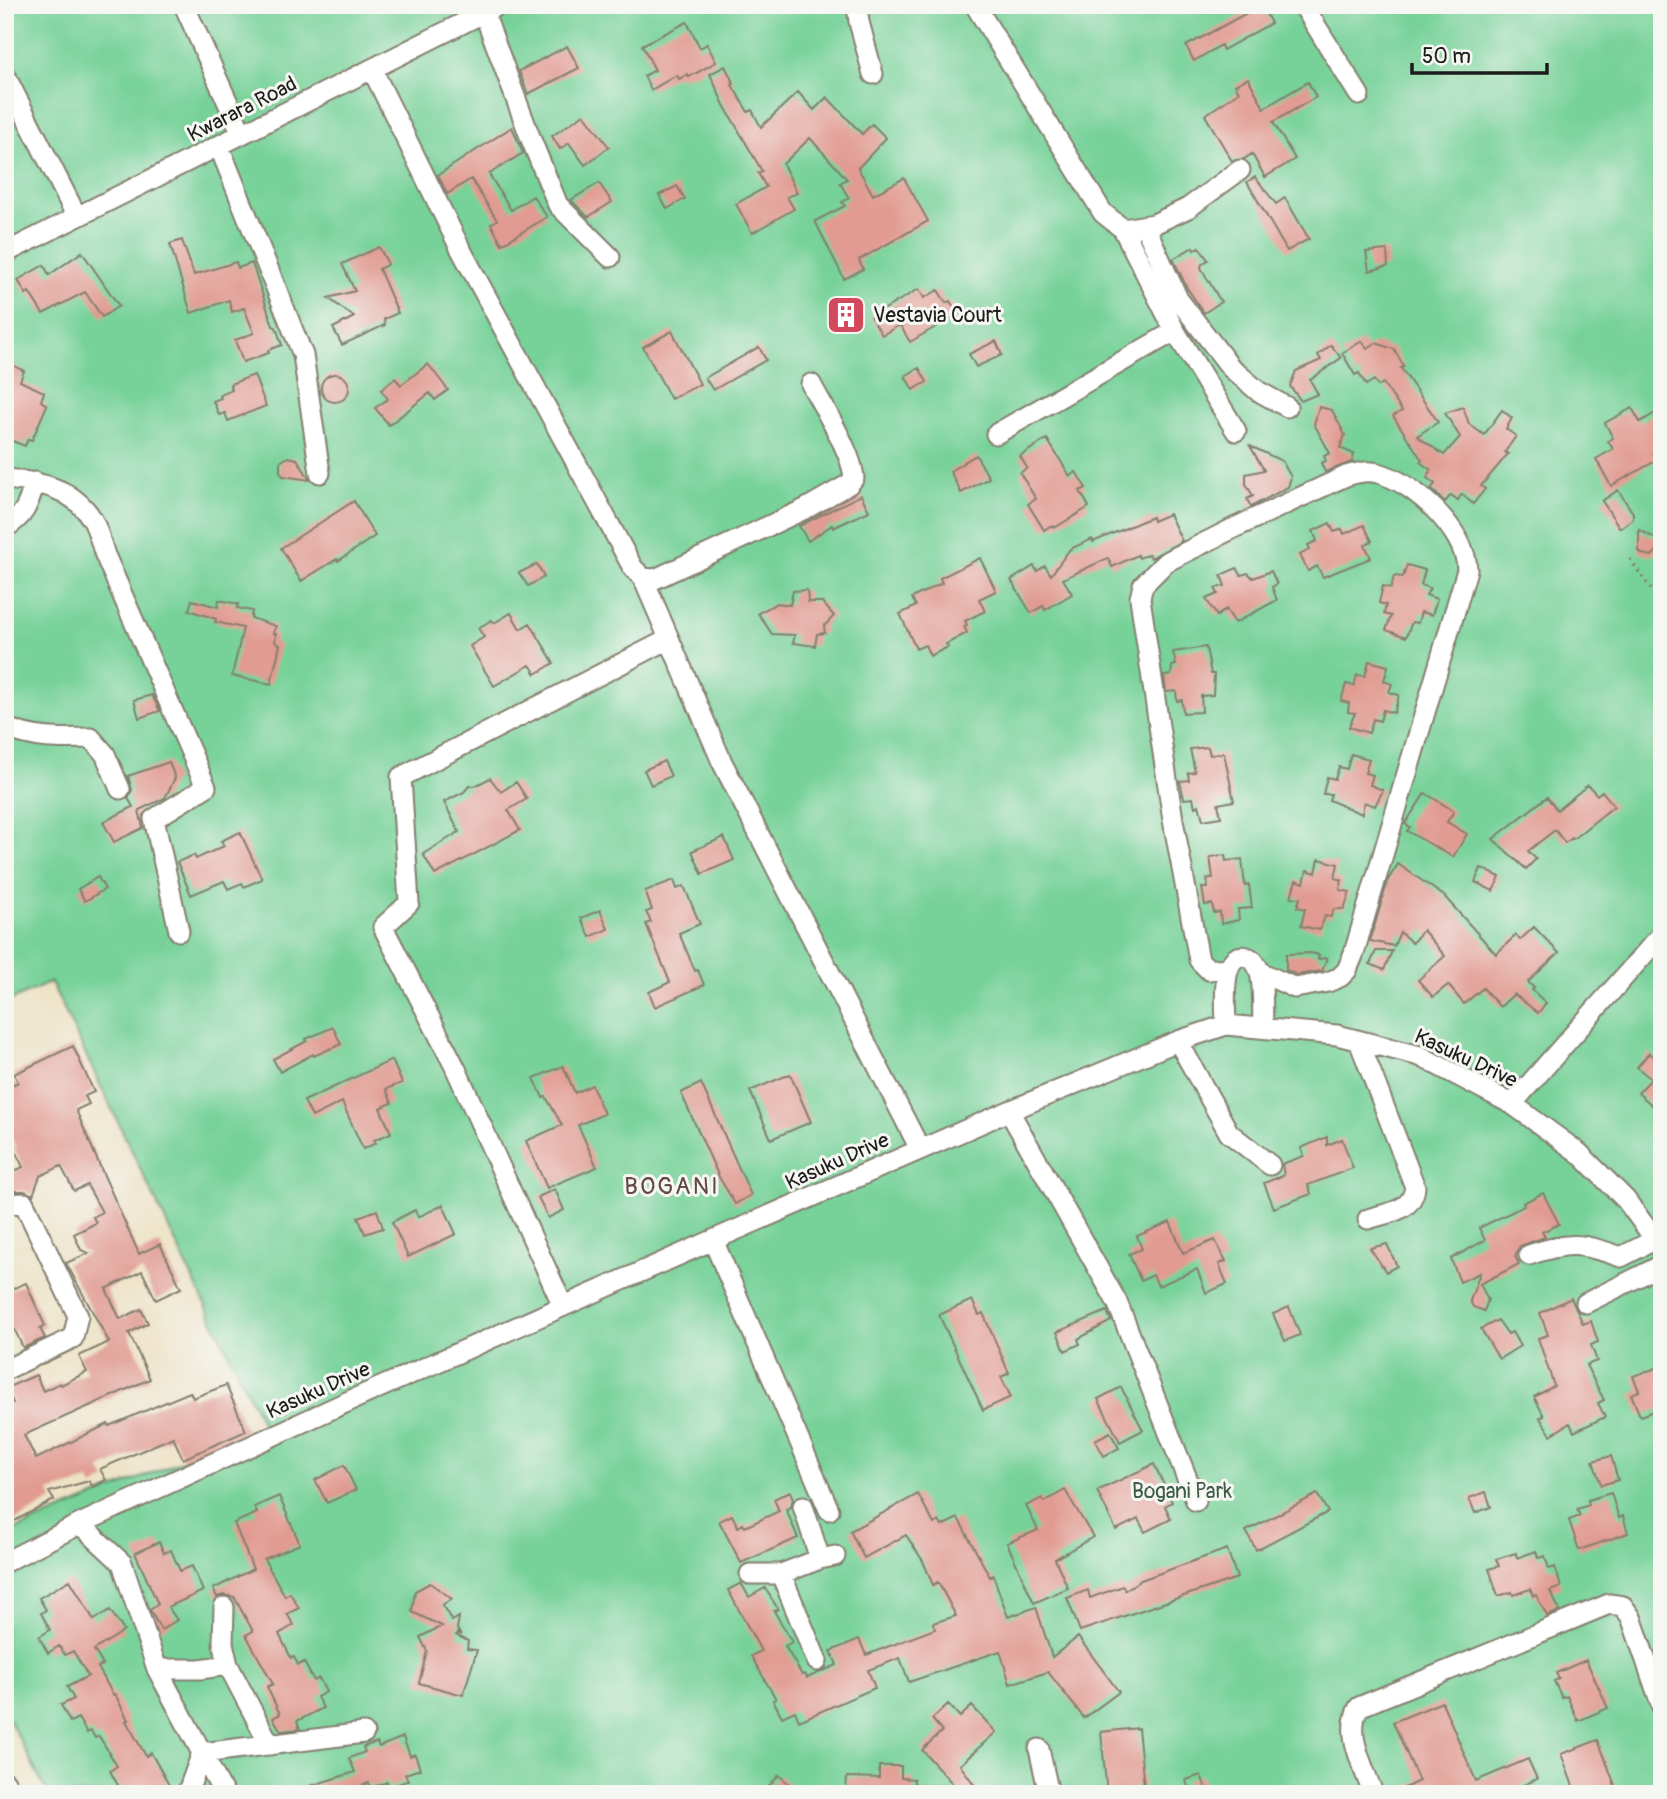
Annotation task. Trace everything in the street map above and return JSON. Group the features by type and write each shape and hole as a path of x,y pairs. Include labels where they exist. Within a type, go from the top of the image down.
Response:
{"street":[{"path":"184,5 242,134"},
{"path":"857,5 873,74"},
{"path":"975,5 1103,213 1123,229 1175,331 1237,431"},
{"path":"1303,5 1359,95"},
{"path":"492,9 532,142 558,205 610,257"},
{"name":"Kwarara Road","path":"5,253 492,9"},
{"path":"372,69 460,248 633,568 643,578 722,762 920,1149"},
{"path":"5,75 77,217"},
{"path":"219,146 303,355 320,473"},
{"path":"1123,229 1154,224 1188,208 1240,170"},
{"path":"1145,226 1178,299 1231,368 1258,391 1287,407"},
{"path":"996,434 1175,331"},
{"path":"643,578 654,579 807,508 849,484 854,478 853,468 811,384"},
{"path":"1227,968 1209,970 1199,960 1163,755 1140,597 1143,585 1166,562 1234,527 1346,477 1362,472 1380,474 1409,489 1439,512 1462,543 1467,557 1467,569 1347,970 1340,977 1328,982 1295,988 1260,971"},
{"path":"5,480 35,482 68,492 92,519 105,555 206,787 154,820 180,930"},
{"path":"5,528 20,519 35,482"},
{"path":"563,1306 455,1067 383,927 410,903 401,777 669,639"},
{"path":"5,727 21,734 52,740 91,738 105,754 120,789"},
{"path":"1512,1104 1662,934"},
{"path":"1226,1025 1227,968 1233,960 1241,956 1254,961 1260,971 1263,1027"},
{"name":"Kasuku Drive","path":"5,1562 80,1524 338,1406 713,1240 1009,1111 1178,1041 1226,1025 1338,1035 1420,1056 1512,1104 1579,1153 1626,1200 1659,1244"},
{"path":"1178,1041 1229,1133 1270,1165"},
{"path":"1359,1041 1415,1187 1414,1198 1404,1208 1368,1219"},
{"path":"1009,1111 1117,1303 1196,1501"},
{"path":"5,1205 24,1203 78,1316 73,1338 5,1370"},
{"path":"713,1240 830,1510"},
{"path":"1529,1255 1559,1245 1589,1246 1621,1257 1659,1244"},
{"path":"1586,1303 1662,1265"},
{"path":"750,1574 781,1574 828,1558 803,1506"},
{"path":"80,1524 122,1563 157,1669 224,1794"},
{"path":"781,1574 817,1661"},
{"path":"1373,1794 1352,1734 1353,1718 1359,1707 1609,1604 1623,1606 1631,1618 1662,1707"},
{"path":"224,1607 223,1643 229,1665 270,1745"},
{"path":"157,1669 200,1669 229,1665"},
{"path":"202,1753 364,1733"},
{"path":"1039,1749 1049,1794"},
{"path":"187,1794 202,1753"},
{"path":"5,1782 11,1794"}],"path":[{"path":"1630,559 1662,605"}],"green space":[{"name":"Bogani Park","path":"5,5 1662,5 1662,1794 48,1794 5,1712 5,1534 264,1427 51,982 5,1003"}],"building":[{"path":"1261,5 1271,23 1223,50 1221,45 1194,61 1186,46"},
{"path":"687,22 700,48 707,44 716,62 689,77 688,74 679,79 677,75 651,90 644,76 655,70 642,45"},
{"path":"567,46 579,68 528,94 519,71"},
{"path":"725,66 734,84 732,85 748,112 752,110 761,127 798,92 814,110 827,97 862,134 872,124 886,138 858,168 873,195 904,178 928,221 859,260 863,269 844,279 815,221 845,206 842,202 849,198 840,183 847,179 810,138 783,164 797,193 787,197 794,209 752,233 736,204 766,187 758,173 762,171 724,105 710,74"},
{"path":"1248,78 1264,108 1308,82 1316,97 1273,122 1295,159 1265,177 1252,154 1232,161 1205,115 1239,92 1235,85"},
{"path":"584,114 609,147 585,165 569,143 560,149 552,136"},
{"path":"512,127 523,153 489,174 511,210 533,196 547,217 502,244 491,224 497,220 471,179 447,194 438,175"},
{"path":"1255,177 1276,204 1285,198 1309,239 1287,251 1247,182"},
{"path":"599,183 612,202 588,217 571,200"},
{"path":"677,186 685,199 667,209 659,195"},
{"path":"182,240 194,275 236,262 238,268 252,263 282,345 268,350 269,353 243,362 235,340 254,333 244,308 232,312 229,300 191,313 170,244"},
{"path":"379,247 388,264 379,269 398,313 384,319 385,325 342,345 333,328 354,317 328,298 355,291 342,264"},
{"path":"1193,247 1194,250 1199,247 1208,260 1201,268 1221,302 1204,313 1187,288 1173,259"},
{"path":"1387,250 1388,266 1369,271 1366,252"},
{"path":"82,252 119,306 102,317 85,292 43,314 18,280 44,265 49,275"},
{"path":"919,289 924,298 938,290 946,303 950,301 958,314 910,342 900,325 882,335 871,317"},
{"path":"672,331 700,384 671,399 643,347"},
{"path":"996,341 1002,355 976,367 969,354"},
{"path":"1362,341 1367,348 1376,343 1394,349 1404,367 1401,368 1438,422 1417,436 1444,455 1460,437 1445,413 1463,407 1469,424 1484,435 1502,410 1512,418 1506,429 1516,436 1505,452 1508,454 1481,486 1485,489 1473,504 1462,494 1458,500 1451,495 1445,502 1431,489 1435,484 1427,478 1431,470 1420,462 1422,460 1393,416 1402,411 1383,383 1378,386 1374,380 1366,385 1359,373 1355,375 1342,353"},
{"path":"1331,345 1341,358 1310,380 1318,394 1301,401 1290,386 1296,371 1321,360 1318,355"},
{"path":"759,347 766,360 713,390 705,378"},
{"path":"5,361 24,371 20,381 44,392 41,401 47,405 32,440 28,439 25,446 5,438"},
{"path":"428,364 448,390 435,400 430,393 389,425 375,408 388,399 381,390 395,378 401,385"},
{"path":"919,368 927,382 913,390 905,376"},
{"path":"335,374 345,378 349,388 345,398 335,402 325,398 321,388 325,378"},
{"path":"254,375 266,406 228,421 225,413 219,415 213,401 232,390 230,384"},
{"path":"1319,407 1332,410 1345,435 1340,448 1354,454 1352,462 1325,472 1321,463 1326,461 1324,456 1330,453 1314,424"},
{"path":"1632,408 1640,422 1662,409 1662,448 1653,453 1657,460 1611,486 1596,459 1613,449 1608,441 1613,438 1605,423"},
{"path":"1047,439 1070,476 1076,472 1086,488 1080,491 1089,507 1056,527 1050,526 1044,530 1028,504 1036,499 1020,473 1027,468 1020,456"},
{"path":"1250,446 1282,461 1291,477 1288,487 1251,507 1247,499 1253,496 1246,484 1246,474 1264,470"},
{"path":"976,455 989,478 961,493 950,471"},
{"path":"288,457 297,459 310,480 283,476 280,462"},
{"path":"1618,490 1633,513 1633,519 1620,528 1602,501"},
{"path":"861,495 869,511 833,528 832,525 808,541 799,526"},
{"path":"354,501 375,536 338,561 337,559 301,581 281,548"},
{"path":"1169,514 1182,541 1151,558 1149,554 1139,558 1138,555 1112,567 1108,558 1063,579 1072,594 1045,610 1043,606 1031,613 1011,580 1034,566 1037,571 1045,566 1051,575 1070,549 1152,517 1153,521"},
{"path":"1330,523 1334,532 1342,529 1344,534 1364,525 1372,541 1365,545 1371,558 1323,577 1317,566 1308,571 1300,555 1310,549 1308,545 1317,541 1313,531"},
{"path":"1639,530 1657,539 1659,549 1652,556 1639,551"},
{"path":"980,558 996,591 979,599 985,611 965,621 967,633 946,644 948,647 930,656 925,645 916,649 900,614 916,606 912,598 942,583 940,578"},
{"path":"537,564 544,577 528,586 519,573"},
{"path":"1407,565 1425,570 1421,585 1430,588 1426,595 1437,599 1432,615 1421,612 1418,623 1412,622 1406,637 1386,630 1391,616 1384,614 1386,605 1379,603 1383,586 1391,588 1394,576 1403,577"},
{"path":"1237,568 1241,575 1248,573 1253,578 1271,571 1277,584 1272,587 1277,600 1235,623 1226,609 1217,616 1206,599 1218,594 1215,588 1225,586 1221,575"},
{"path":"807,590 808,602 822,602 834,616 824,626 825,633 817,634 815,646 793,643 795,635 772,634 758,613 777,603 790,605 793,591"},
{"path":"192,600 218,607 219,600 238,604 237,608 252,611 251,618 276,626 273,633 276,634 275,642 280,645 271,684 232,676 243,628 215,622 216,619 189,610"},
{"path":"511,613 520,629 530,623 554,663 536,674 530,665 494,686 470,646 484,637 478,628"},
{"path":"1206,647 1211,674 1214,674 1213,695 1201,696 1202,712 1183,713 1182,700 1177,701 1176,691 1166,692 1164,676 1171,675 1172,666 1176,665 1173,652"},
{"path":"1369,661 1388,666 1384,681 1392,684 1389,692 1399,695 1394,713 1383,710 1380,721 1373,719 1369,733 1349,727 1355,713 1348,712 1349,703 1341,701 1346,684 1354,686 1357,675 1365,676"},
{"path":"152,695 160,711 139,718 134,700"},
{"path":"1208,747 1210,755 1224,753 1234,801 1218,804 1221,817 1203,820 1199,805 1195,807 1193,798 1184,799 1180,781 1189,780 1188,773 1195,772 1190,749"},
{"path":"1351,754 1369,759 1365,773 1373,775 1370,785 1383,790 1375,806 1364,802 1362,814 1329,800 1331,794 1323,794 1327,777 1335,779 1339,767 1347,769"},
{"path":"664,761 671,776 651,785 644,770"},
{"path":"169,762 175,778 165,798 139,810 143,828 114,842 103,822 133,807 128,798 132,790 128,776"},
{"path":"490,778 501,792 516,782 527,799 508,810 520,830 435,875 423,854 459,832 444,802 464,792 469,786 475,786"},
{"path":"1588,785 1597,795 1602,791 1614,806 1565,843 1555,830 1528,851 1536,859 1526,869 1493,839 1547,797 1557,810"},
{"path":"1425,793 1454,811 1447,822 1467,834 1453,857 1407,831 1410,827 1405,824"},
{"path":"240,832 262,879 244,887 242,883 228,889 224,881 191,895 177,862 194,855 196,859 224,846 221,841"},
{"path":"724,837 734,860 702,874 692,851"},
{"path":"1225,855 1226,861 1242,859 1245,886 1249,885 1252,908 1238,909 1239,920 1221,924 1220,912 1214,913 1212,904 1205,905 1202,888 1208,888 1207,879 1213,878 1210,857"},
{"path":"1319,859 1338,864 1335,878 1342,880 1340,890 1350,892 1344,909 1334,909 1331,917 1325,916 1320,930 1301,926 1305,909 1297,907 1300,898 1291,897 1296,880 1304,883 1307,870 1316,873"},
{"path":"1398,864 1444,896 1496,954 1516,935 1520,940 1534,927 1559,953 1528,982 1534,988 1532,990 1546,1003 1538,1013 1514,994 1500,1007 1483,988 1464,1004 1448,985 1433,997 1418,980 1445,956 1423,930 1412,943 1400,932 1394,946 1370,941 1388,880"},
{"path":"1481,868 1500,877 1493,891 1475,882"},
{"path":"98,877 105,889 85,901 78,889"},
{"path":"674,880 677,889 684,886 700,924 679,933 704,985 655,1007 649,992 670,982 646,924 651,922 646,912 652,910 645,891"},
{"path":"600,910 608,929 590,937 581,918"},
{"path":"1376,951 1392,951 1384,970 1370,964"},
{"path":"1286,954 1319,955 1318,959 1327,958 1322,971 1297,975 1286,970"},
{"path":"333,1027 341,1044 314,1056 313,1054 280,1072 273,1059 307,1041 306,1039"},
{"path":"73,1046 94,1092 85,1096 89,1104 76,1110 139,1254 160,1244 181,1288 156,1300 142,1271 106,1289 120,1319 141,1309 148,1323 129,1333 150,1379 24,1435 36,1459 108,1424 109,1426 190,1392 193,1398 226,1385 246,1431 183,1459 173,1437 100,1469 106,1480 93,1487 89,1481 49,1492 54,1500 5,1526 5,1406 13,1403 6,1388 36,1375 43,1391 60,1383 61,1385 87,1372 79,1356 109,1342 66,1263 89,1253 81,1250 74,1234 96,1223 93,1217 102,1212 87,1185 74,1191 61,1166 40,1176 33,1195 5,1189 5,1176 23,1167 5,1128 5,1089 18,1082 14,1074"},
{"path":"1649,1053 1662,1064 1662,1114 1638,1093 1651,1079 1637,1067"},
{"path":"392,1060 402,1083 386,1089 392,1103 380,1108 391,1133 374,1140 376,1143 363,1149 342,1102 312,1117 304,1101"},
{"path":"563,1066 575,1093 592,1085 604,1114 578,1125 597,1167 547,1188 526,1141 562,1125 546,1097 543,1098 534,1078"},
{"path":"790,1074 811,1122 771,1139 750,1091"},
{"path":"701,1083 751,1195 735,1204 719,1177 681,1093"},
{"path":"1327,1137 1327,1145 1342,1139 1353,1168 1308,1185 1311,1194 1274,1208 1264,1183 1284,1175 1282,1164 1304,1156 1301,1148"},
{"path":"555,1189 564,1210 548,1218 538,1197"},
{"path":"1543,1193 1559,1224 1542,1232 1545,1237 1520,1246 1515,1256 1519,1264 1480,1284 1488,1300 1484,1311 1473,1307 1470,1301 1480,1273 1460,1282 1451,1259 1485,1240 1479,1228 1524,1206 1523,1203"},
{"path":"443,1205 456,1234 408,1257 392,1222 415,1210 418,1217"},
{"path":"377,1210 383,1228 365,1234 358,1217"},
{"path":"1170,1222 1183,1253 1215,1240 1226,1261 1219,1264 1227,1284 1206,1293 1197,1269 1158,1286 1153,1275 1141,1281 1129,1254 1142,1249 1137,1236"},
{"path":"1387,1244 1397,1266 1386,1272 1370,1248"},
{"path":"26,1283 45,1326 40,1328 45,1338 23,1348 15,1330 5,1335 5,1292"},
{"path":"1571,1298 1583,1324 1591,1321 1598,1342 1591,1345 1597,1361 1586,1365 1604,1400 1598,1403 1605,1417 1574,1432 1570,1423 1551,1435 1540,1418 1544,1416 1534,1397 1554,1386 1538,1338 1548,1335 1540,1313"},
{"path":"972,1300 979,1315 983,1313 1009,1373 1001,1377 1011,1397 983,1410 939,1315"},
{"path":"1289,1307 1300,1335 1285,1341 1273,1314"},
{"path":"1107,1311 1111,1321 1078,1339 1080,1344 1065,1351 1057,1332"},
{"path":"1498,1320 1508,1334 1512,1332 1520,1346 1499,1359 1481,1329"},
{"path":"1662,1366 1662,1408 1640,1416 1631,1394 1639,1391 1633,1376"},
{"path":"1121,1387 1143,1430 1120,1442 1098,1399"},
{"path":"1110,1432 1119,1448 1104,1456 1095,1440"},
{"path":"1611,1456 1618,1480 1601,1485 1593,1461"},
{"path":"1154,1464 1172,1502 1165,1506 1171,1519 1145,1532 1138,1519 1116,1530 1097,1491"},
{"path":"344,1465 356,1490 327,1503 315,1480"},
{"path":"1065,1490 1093,1537 1055,1559 1068,1588 1034,1603 1007,1543 1038,1530 1026,1506 1042,1498 1044,1502"},
{"path":"790,1491 793,1499 791,1507 786,1509 798,1538 741,1563 719,1521 732,1515 738,1527 743,1524 745,1527 779,1511 774,1499"},
{"path":"1486,1492 1491,1507 1475,1513 1469,1498"},
{"path":"1611,1493 1619,1518 1623,1516 1628,1533 1579,1550 1569,1520 1580,1516 1577,1509 1589,1505 1588,1500"},
{"path":"918,1494 934,1524 939,1521 942,1526 958,1518 990,1577 993,1575 1008,1617 1036,1607 1052,1657 1078,1637 1119,1692 1084,1718 1048,1672 1010,1684 1000,1651 909,1682 900,1658 868,1670 875,1688 799,1721 795,1711 782,1717 773,1700 776,1699 751,1656 761,1651 728,1590 741,1583 749,1597 765,1588 778,1609 774,1611 792,1642 785,1646 802,1675 805,1674 807,1678 837,1665 831,1651 859,1639 866,1655 935,1629 933,1623 956,1616 938,1582 933,1585 923,1561 906,1535 864,1558 850,1531"},
{"path":"1317,1494 1328,1512 1256,1550 1246,1531"},
{"path":"279,1496 300,1544 264,1559 285,1596 290,1593 299,1608 287,1614 294,1625 279,1634 291,1658 294,1657 298,1665 304,1662 314,1681 319,1678 326,1692 317,1697 323,1708 297,1721 300,1729 281,1731 273,1718 280,1714 267,1687 273,1684 246,1635 253,1631 234,1597 217,1597 213,1589 253,1569 234,1523 257,1513 254,1507"},
{"path":"159,1542 164,1553 171,1550 180,1571 192,1566 203,1591 168,1607 177,1620 161,1630 150,1610 158,1604 135,1553"},
{"path":"1227,1549 1237,1578 1080,1631 1067,1598 1088,1590 1090,1598 1123,1586 1125,1590 1141,1580"},
{"path":"1536,1551 1538,1558 1545,1556 1549,1569 1555,1567 1561,1587 1550,1591 1560,1611 1547,1616 1530,1589 1513,1595 1512,1592 1498,1596 1489,1569 1499,1566 1496,1559 1516,1553 1517,1558"},
{"path":"70,1580 94,1620 110,1610 124,1631 94,1650 103,1665 98,1667 113,1695 115,1694 128,1720 126,1721 146,1756 151,1753 174,1794 123,1794 110,1771 117,1766 99,1736 95,1738 91,1731 87,1733 78,1718 70,1722 61,1705 74,1699 67,1687 88,1676 73,1651 65,1655 59,1646 48,1653 39,1637 50,1630 41,1613 46,1610 39,1598"},
{"path":"430,1583 452,1599 442,1605 452,1621 459,1617 457,1629 460,1634 456,1635 468,1641 467,1649 477,1650 463,1695 419,1683 427,1651 420,1637 442,1626 412,1612 415,1591"},
{"path":"1586,1660 1608,1708 1578,1721 1567,1696 1562,1698 1554,1681 1559,1679 1556,1673"},
{"path":"1442,1702 1476,1781 1528,1759 1537,1779 1503,1794 1392,1794 1419,1781 1393,1722"},
{"path":"948,1704 960,1717 972,1706 996,1732 960,1765 981,1794 962,1794 922,1750 942,1731 932,1719"},
{"path":"1138,1728 1144,1786 1133,1787 1134,1794 1107,1794 1101,1732"},
{"path":"403,1737 410,1756 415,1754 420,1769 405,1774 408,1780 389,1788 387,1782 371,1788 369,1783 341,1794 297,1794 297,1790 355,1772 349,1758 365,1752 363,1747 377,1742 379,1747"},
{"path":"1598,1740 1616,1788 1600,1794 1576,1794 1561,1754"},
{"path":"879,1766 901,1766 901,1778 914,1779 914,1794 846,1794 847,1777 879,1778"},
{"path":"779,1775 800,1794 762,1794"},
{"path":"1201,1775 1208,1794 1190,1794 1186,1780"}],"place":[{"name":"Vestavia Court","path":"846,315"}],"district":[{"name":"BOGANI","path":"672,1186"}]}
